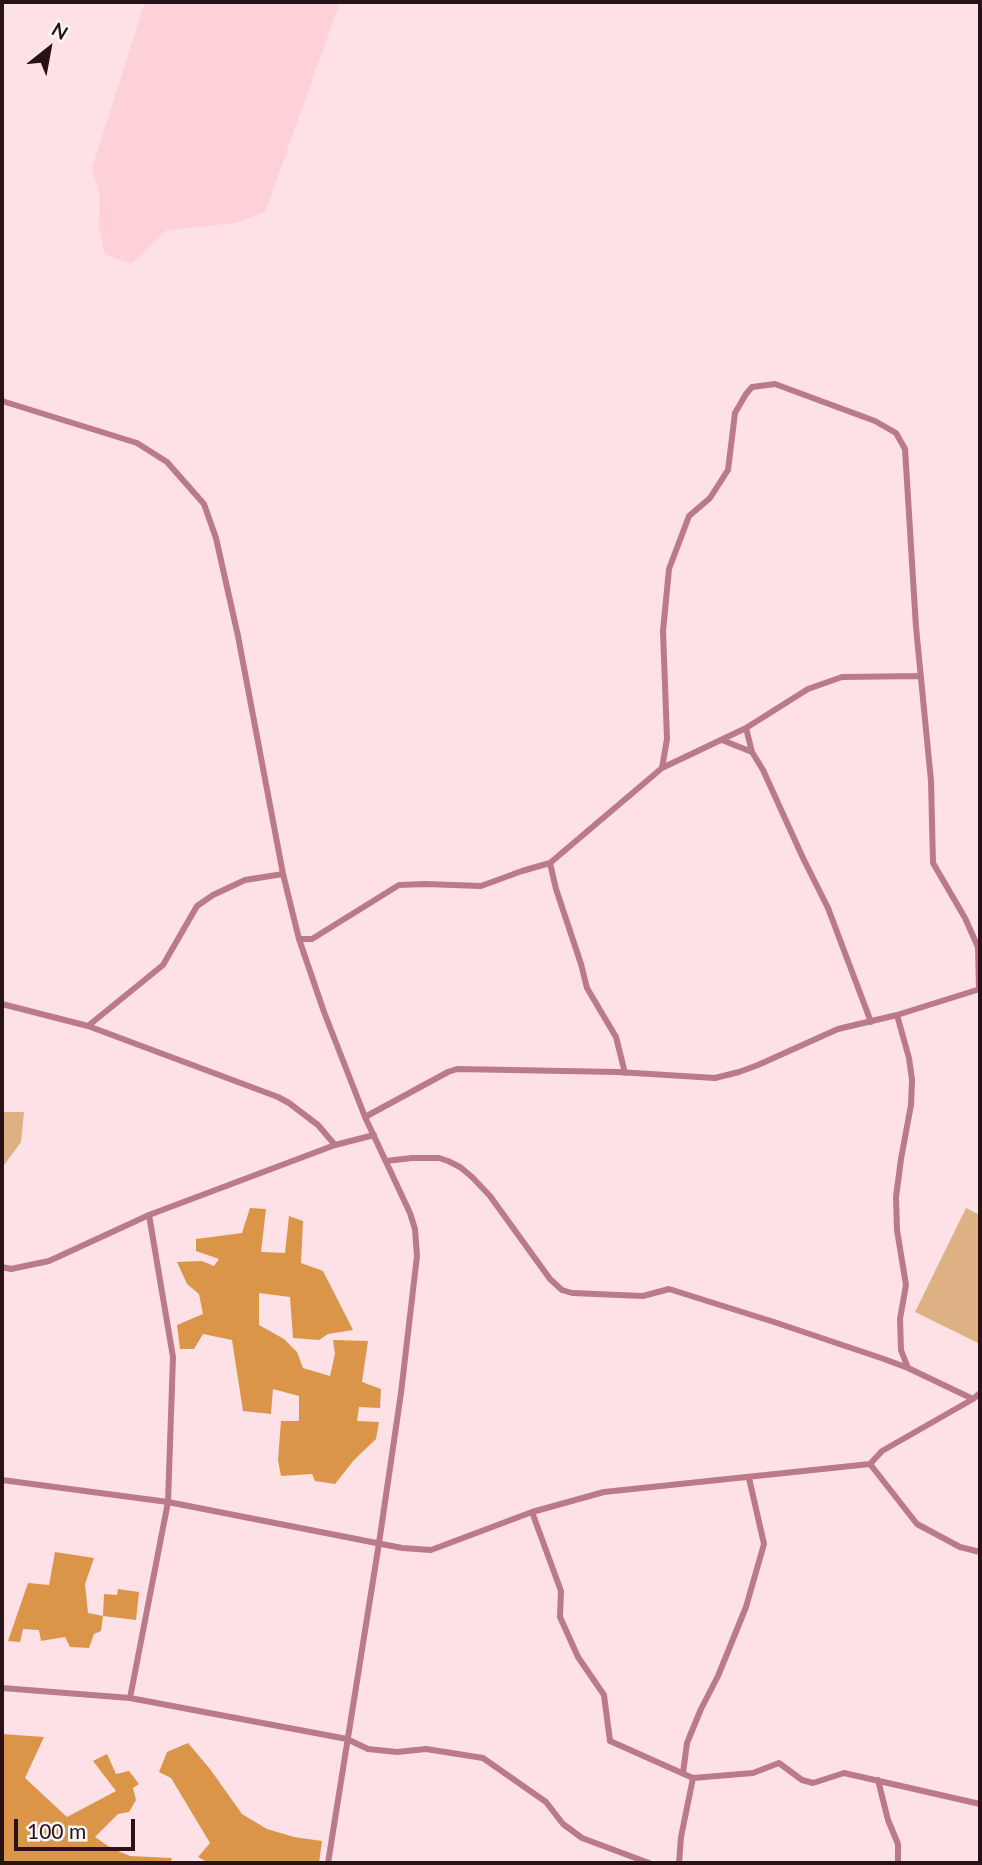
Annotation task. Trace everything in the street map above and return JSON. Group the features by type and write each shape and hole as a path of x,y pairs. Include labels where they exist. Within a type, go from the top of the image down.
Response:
{"street":[{"path":"365,1117 457,1069 715,1078 749,1069 838,1029 897,1015 980,989 978,947 965,918 933,863 931,781 905,449 896,433 875,421 775,384 752,387 746,394 735,413 728,470 710,498 689,516 669,569 663,631 667,739 662,768"},
{"path":"2,401 137,443 167,462 204,504 216,538 238,636 283,874 299,939 365,1117 415,1229 417,1256 401,1393 328,1863"},
{"path":"299,939 312,939 399,885 481,886 550,863 662,768 722,740 808,689 842,677 921,676"},
{"path":"746,727 752,752 828,908 871,1022"},
{"path":"722,740 752,752"},
{"path":"550,863 587,988 615,1037 625,1073"},
{"path":"88,1026 163,965 197,906 245,880 283,874"},
{"path":"2,1004 88,1026 278,1097 318,1125 335,1145"},
{"path":"897,1015 912,1080 911,1105 896,1197 897,1230 906,1285 900,1319 901,1350 908,1368"},
{"path":"2,1267 11,1269 49,1261 149,1215 335,1145 374,1135"},
{"path":"386,1161 439,1158 460,1167 491,1196 550,1279 562,1290 572,1293 643,1296 669,1289 908,1368 973,1399"},
{"path":"130,1698 168,1502 173,1357 149,1215"},
{"path":"2,1480 168,1502 402,1548 430,1550 532,1512 604,1492 870,1464 882,1451 980,1393"},
{"path":"870,1464 917,1524 960,1547 980,1552"},
{"path":"683,1773 687,1743 746,1606 764,1544 749,1478"},
{"path":"532,1512 561,1591 560,1617 578,1657 604,1695 610,1741 693,1778 753,1773 779,1763 802,1780 813,1783 844,1773 980,1804"},
{"path":"2,1688 130,1698 346,1739 368,1749 397,1752 426,1749 483,1758 546,1802 564,1824 582,1838 649,1863"},
{"path":"679,1863 681,1837 693,1778"},
{"path":"878,1780 888,1820 898,1844 898,1863"}],"shaded area":[{"path":"145,2 340,2 265,212 235,223 167,230 131,264 105,254 99,228 100,195 92,168"},
{"path":"2,1112 24,1112 21,1142 2,1168"},
{"path":"250,1208 266,1209 261,1252 285,1253 289,1216 303,1221 301,1263 323,1271 353,1330 328,1334 319,1340 293,1338 290,1297 259,1293 259,1325 284,1339 297,1352 303,1368 330,1376 335,1354 333,1340 368,1341 362,1382 381,1389 380,1408 359,1407 357,1421 379,1422 376,1439 354,1460 335,1484 315,1481 312,1474 281,1476 278,1460 281,1421 299,1421 299,1396 273,1389 271,1414 243,1411 232,1340 203,1334 194,1349 180,1349 177,1325 203,1314 199,1294 187,1284 177,1262 202,1261 214,1266 219,1259 196,1251 196,1239 242,1233"},
{"path":"966,1208 980,1215 980,1344 915,1312"},
{"path":"55,1552 94,1558 85,1584 88,1613 103,1616 101,1631 94,1634 89,1648 70,1647 65,1637 41,1641 39,1630 23,1629 20,1642 8,1641 28,1583 49,1585"},
{"path":"118,1589 139,1592 136,1620 103,1616 104,1594 117,1595"},
{"path":"2,1734 44,1737 25,1778 67,1817 116,1791 93,1761 107,1754 116,1774 129,1771 139,1784 133,1788 136,1800 129,1812 118,1814 95,1837 130,1856 172,1858 170,1863 2,1863"},
{"path":"188,1743 242,1814 267,1829 322,1841 319,1863 209,1863 198,1857 210,1843 171,1778 159,1772 167,1752"}]}
